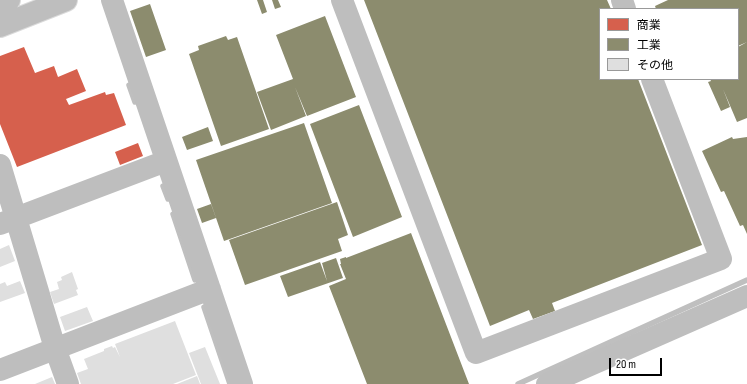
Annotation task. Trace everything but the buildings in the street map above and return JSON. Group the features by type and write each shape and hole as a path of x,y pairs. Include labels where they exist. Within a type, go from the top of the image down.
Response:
{"street":[{"path":"0,4 9,0"},
{"path":"0,26 66,0"},
{"path":"112,0 242,384"},
{"path":"342,0 476,353 721,259 652,80"},
{"path":"8,221 166,161"},
{"path":"0,165 8,221 68,384"},
{"path":"0,370 210,289"},
{"path":"547,384 747,296"}],"waterway":[{"path":"129,85 135,102"},
{"path":"163,186 168,199"},
{"path":"173,214 195,280"},
{"path":"518,384 747,280"},
{"path":"204,307 230,384"}]}
